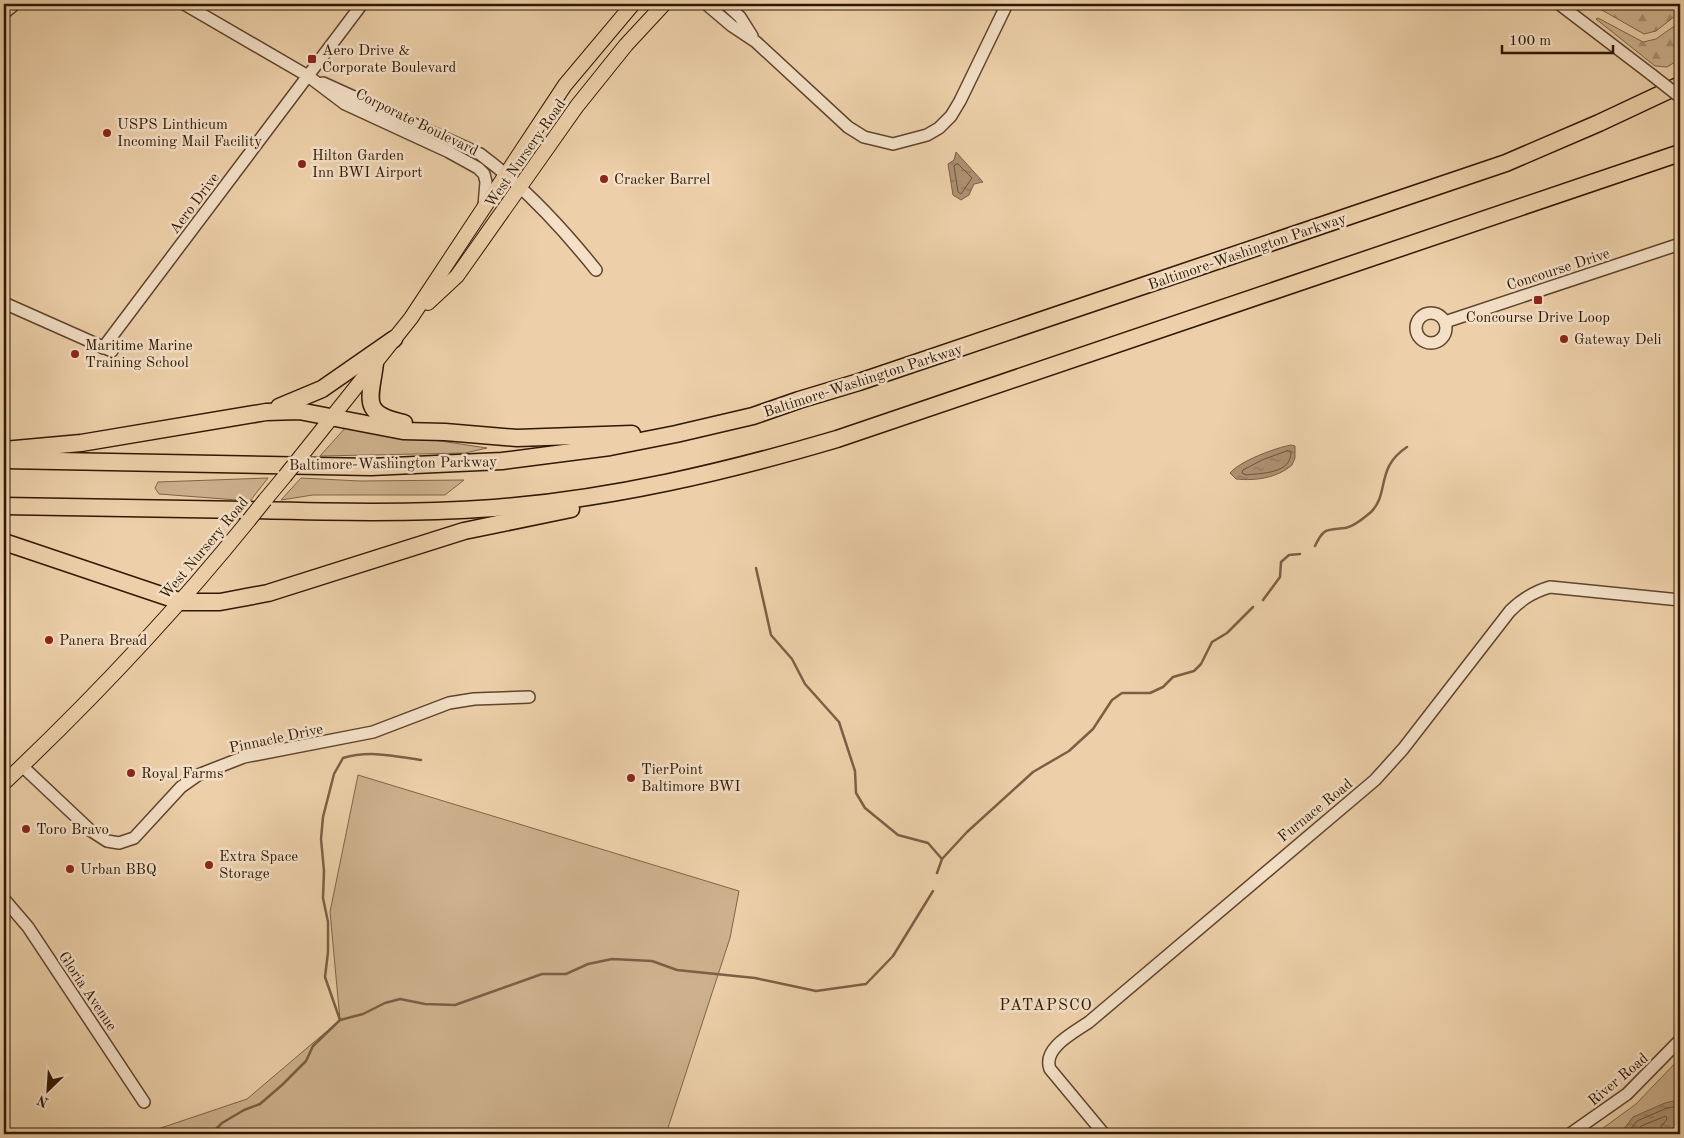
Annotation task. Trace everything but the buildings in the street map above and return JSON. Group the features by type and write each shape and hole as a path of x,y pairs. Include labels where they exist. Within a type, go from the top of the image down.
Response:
{"highway":[{"path":"1648,99 1680,78"},
{"name":"Baltimore-Washington Parkway","path":"4,460 362,466 441,465 502,461 610,447 676,434 754,416 955,350 1506,163 1599,123 1680,85"},
{"path":"1367,260 1400,242 1564,187 1680,143"},
{"path":"4,542 182,602 220,602 248,598 464,531 683,486 745,465 837,439 1508,213 1680,153"},
{"path":"1508,213 1555,203 1680,161"},
{"path":"266,412 322,389 394,339"},
{"path":"375,363 369,399 373,409 391,420 445,432"},
{"path":"4,450 81,443 266,412 299,411 403,431 445,432 517,438 638,434 674,428 798,400"},
{"path":"4,506 362,513 441,511 551,502 615,493 745,465"}],"main road":[{"name":"West Nursery Road","path":"4,783 122,667 182,602 250,520 410,318 565,85 633,4"},
{"name":"West Nursery Road","path":"410,318 457,276 602,75 664,4"},
{"path":"457,276 458,259 505,190 505,175"}],"street":[{"path":"4,14 15,4"},
{"name":"Corporate Boulevard","path":"184,4 308,76 480,154 554,221 596,270"},
{"name":"Aero Drive","path":"4,304 108,350 362,4"},
{"path":"706,4 732,26 756,42 848,127 864,137 894,144 927,135 951,116 1008,4"},
{"path":"726,4 740,18 756,42"},
{"path":"1558,4 1680,96"},
{"name":"Corporate Boulevard","path":"308,76 345,104 449,152 478,168 484,174 486,182 484,209"},
{"name":"Concourse Drive","path":"1445,322 1680,244"},
{"name":"Furnace Road","path":"1104,1134 1050,1070 1048,1064 1051,1052 1375,780 1403,749 1504,618 1523,598 1536,591 1550,587 1680,600"},
{"name":"Pinnacle Drive","path":"22,766 90,830 107,841 119,843 134,838 181,788 198,775 244,757 373,732 449,703 474,699 529,697"},
{"name":"Gloria Avenue","path":"4,899 28,928 144,1102"},
{"name":"River Road","path":"1570,1134 1627,1094 1680,1040"}],"green space":[{"path":"1612,4 1621,7 1630,4 1680,4 1680,12 1656,31 1644,34 1602,10 1587,7 1587,5"},
{"path":"1598,18 1643,42 1656,39 1680,22 1680,59 1667,67 1655,66 1596,19"},
{"path":"346,427 487,448 465,453 320,456"},
{"path":"268,478 250,501 159,494 155,488 158,482"},
{"path":"301,478 360,481 464,480 445,495 313,495 281,500"},
{"path":"358,775 739,891 730,938 666,1134 143,1134 247,1099 340,1020 330,912"},
{"path":"1680,1058 1680,1134 1595,1134 1636,1104"}],"water":[{"path":"956,152 983,182 974,184 969,195 961,200 953,195 948,164 954,160"},
{"path":"1291,445 1295,446 1295,458 1292,465 1280,473 1266,478 1244,480 1236,479 1230,473 1235,468 1258,456"},
{"path":"1678,1100 1680,1103 1680,1121 1669,1134 1620,1134 1633,1117 1665,1103"}],"waterway":[{"path":"1315,546 1324,532 1351,526 1371,512 1377,505 1391,463 1407,447"},
{"path":"1263,600 1280,577 1281,562 1289,555 1300,554"},
{"path":"756,568 771,635 792,659 805,684 839,722 855,771 856,793 865,808 898,835 928,843 942,859"},
{"path":"937,873 942,859 967,832 1033,772 1069,751 1093,729 1112,700 1122,693 1150,693 1163,687 1173,677 1194,671 1201,664 1212,642 1227,633 1253,607"},
{"path":"340,1020 325,977 328,952 328,922 323,898 324,871 321,839 323,817 334,774 343,758 362,754 382,754 421,760"},
{"path":"211,1134 222,1123 244,1110 260,1104 282,1085 306,1061 313,1046 340,1020 363,1014 385,1003 400,999 425,1004 455,1005 542,974 566,974 588,964 612,959 652,961 677,970 755,978 816,991 866,984 893,956 933,891"}],"place":[{"name":"Aero Drive & Corporate Boulevard","path":"312,59"},
{"name":"USPS Linthicum Incoming Mail Facility","path":"107,133"},
{"name":"Hilton Garden Inn BWI Airport","path":"302,164"},
{"name":"Cracker Barrel","path":"604,179"},
{"name":"Concourse Drive Loop","path":"1538,300"},
{"name":"Gateway Deli","path":"1564,339"},
{"name":"Maritime Marine Training School","path":"75,354"},
{"name":"Panera Bread","path":"49,640"},
{"name":"Royal Farms","path":"131,773"},
{"name":"TierPoint Baltimore BWI","path":"631,778"},
{"name":"Toro Bravo","path":"26,829"},
{"name":"Extra Space Storage","path":"209,865"},
{"name":"Urban BBQ","path":"70,869"}],"district":[{"name":"PATAPSCO","path":"1046,1004"}]}
